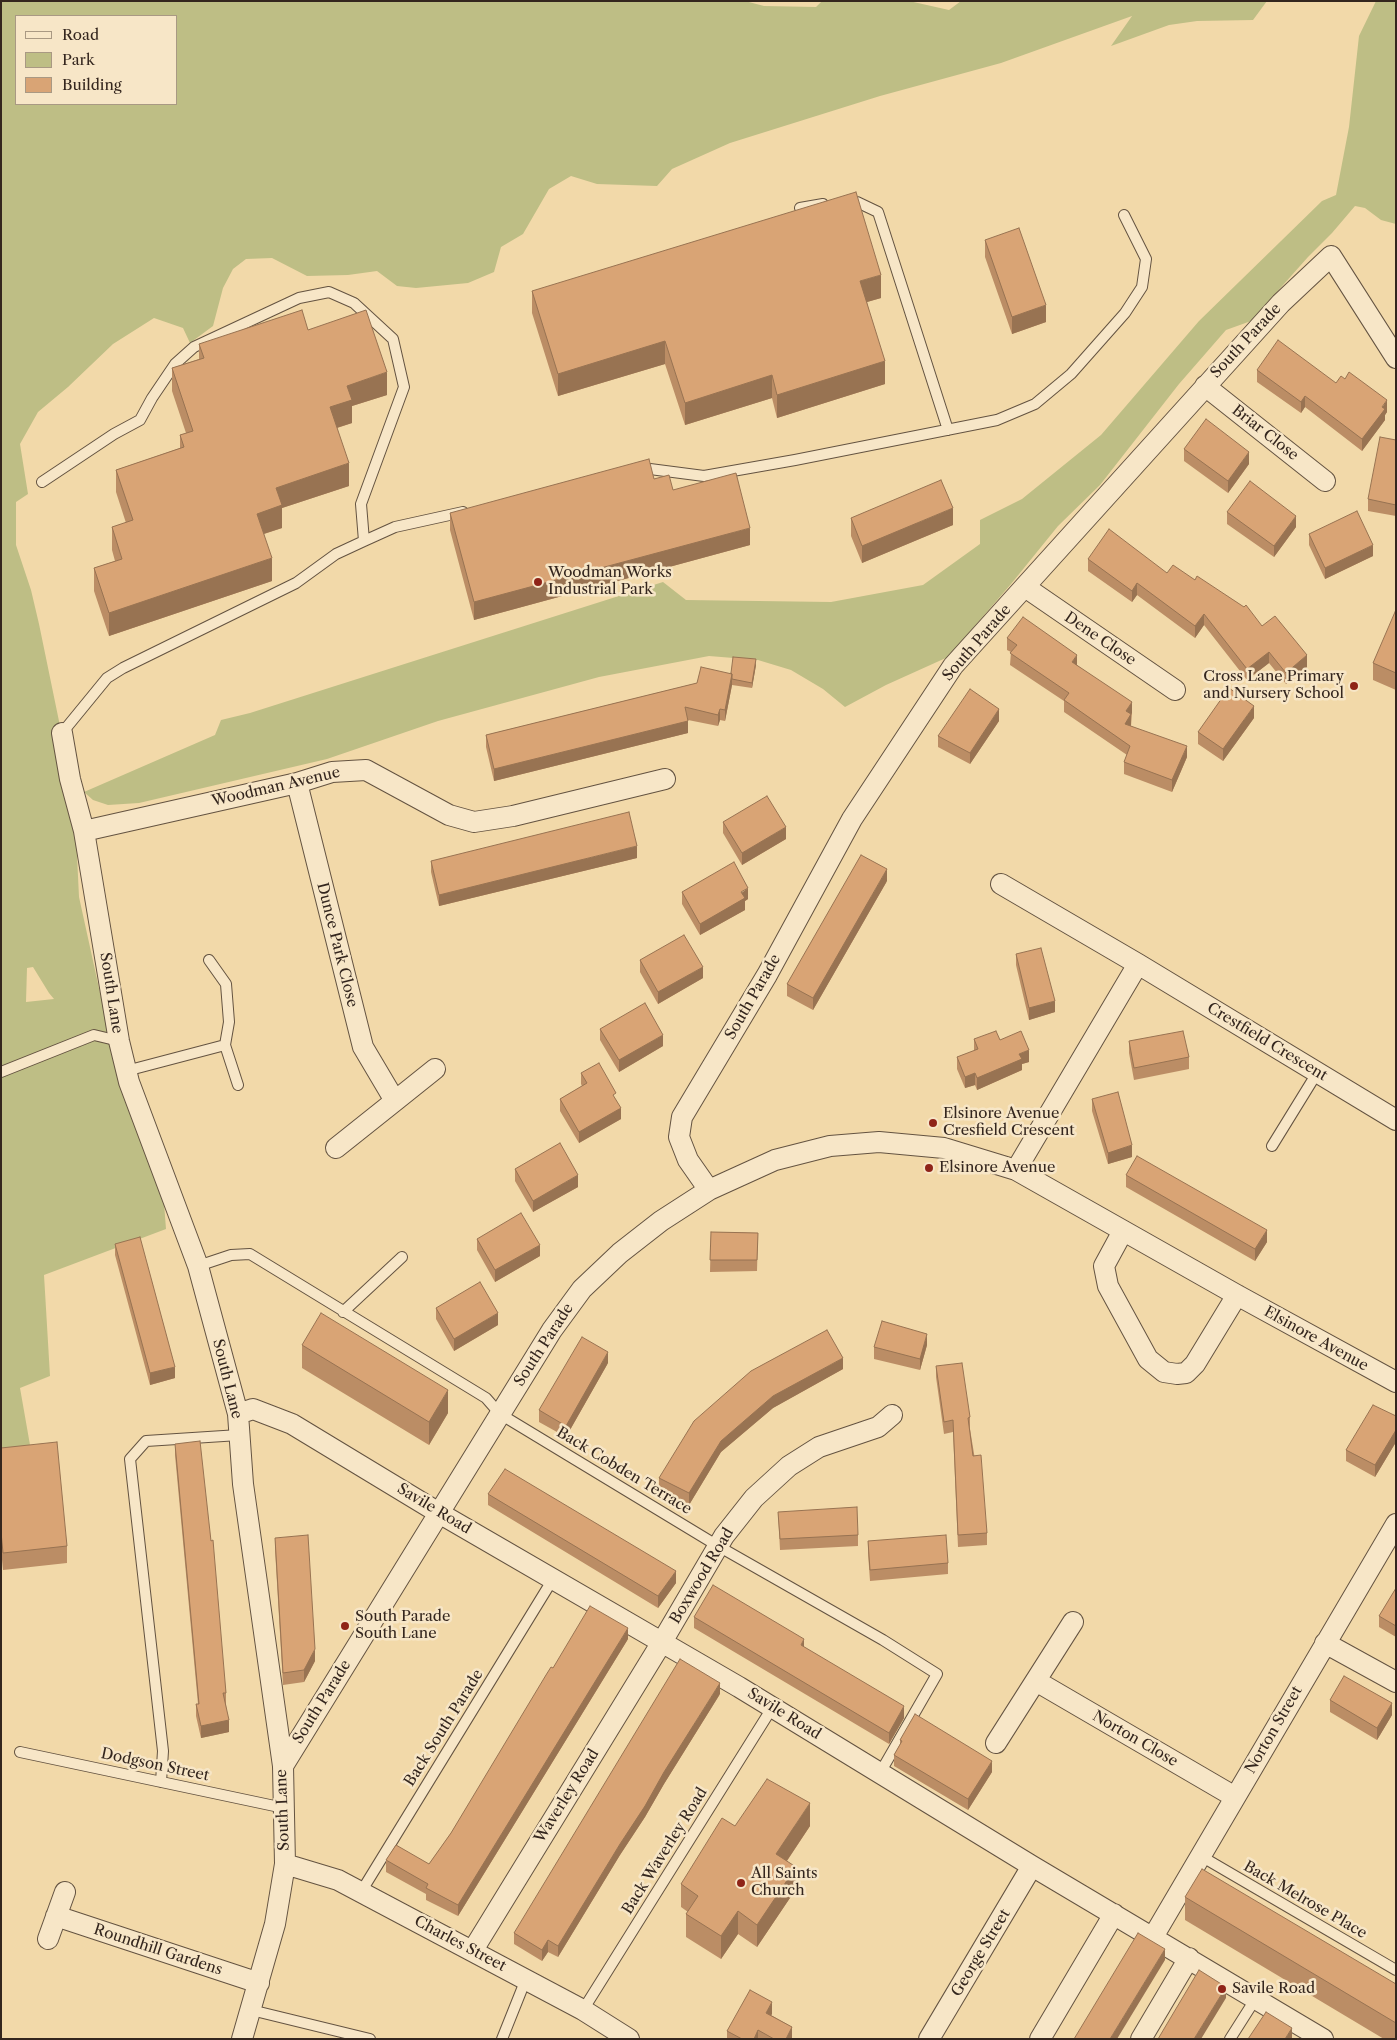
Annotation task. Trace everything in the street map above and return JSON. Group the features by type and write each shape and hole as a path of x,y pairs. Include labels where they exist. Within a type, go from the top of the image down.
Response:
{"street":[{"name":"South Parade","path":"283,1766 552,1330 582,1289 620,1253 661,1221 709,1190 688,1160 679,1137 682,1117 767,975 857,811 953,666 1281,303 1331,256 1396,358"},
{"name":"Briar Close","path":"1205,386 1325,481"},
{"name":"Dene Close","path":"1025,588 1175,690"},
{"name":"South Lane","path":"62,733 70,779 84,831 118,1041 126,1071 198,1266 238,1414 243,1484 283,1766 285,1864 275,1924 242,2039"},
{"name":"Woodman Avenue","path":"84,831 297,783 332,772 366,770 449,815 474,822 513,816 665,779"},
{"name":"Dunce Park Close","path":"297,783 364,1046 395,1101"},
{"name":"Crestfield Crescent","path":"1001,884 1138,964 1396,1120"},
{"path":"1016,1170 1138,964"},
{"path":"336,1148 435,1069"},
{"name":"Elsinore Avenue","path":"709,1190 784,1157 830,1146 879,1142 944,1148 1016,1170 1124,1232 1396,1382"},
{"path":"1124,1232 1104,1266 1108,1286 1148,1359 1164,1372 1186,1373 1195,1364 1237,1295"},
{"name":"Savile Road","path":"238,1414 253,1409 292,1424 553,1579 739,1686 1032,1866 1321,2038"},
{"name":"Boxwood Road","path":"662,1642 724,1536 754,1498 789,1466 819,1446 878,1427 892,1415"},
{"name":"Norton Street","path":"1153,1937 1199,1855 1396,1524"},
{"path":"996,1743 1073,1622"},
{"name":"Waverley Road","path":"473,1950 662,1642"},
{"path":"1326,1643 1396,1682"},
{"name":"Norton Close","path":"1036,1681 1235,1797"},
{"name":"Charles Street","path":"285,1864 338,1880 584,2010 629,2039"},
{"name":"George Street","path":"929,2039 1032,1866"},
{"path":"48,1939 65,1892"},
{"path":"1040,2039 1114,1914"},
{"name":"Roundhill Gardens","path":"56,1916 259,1983"},
{"path":"1141,2039 1189,1958"}],"lane":[{"path":"800,208 858,202 878,212 948,430"},
{"path":"632,474 650,469 704,476 997,420 1035,404 1070,374 1125,314 1142,286 1146,258 1124,214"},
{"path":"42,482 114,434 140,420 174,364 194,347 299,298 329,292 354,303 393,340 404,387 361,504 364,541"},
{"path":"62,733 107,678 123,668 296,583 336,554 395,527 474,510"},
{"path":"209,960 226,984 229,1022 225,1045 238,1085"},
{"path":"1,1072 94,1035 118,1041"},
{"path":"126,1071 225,1045"},
{"path":"1272,1146 1318,1073"},
{"name":"Back Cobden Terrace","path":"198,1266 231,1255 250,1254 486,1398 500,1414 718,1546 883,1640 937,1674 880,1773"},
{"path":"343,1312 402,1257"},
{"path":"162,1782 163,1751 130,1459 146,1441 239,1435"},
{"name":"Back South Parade","path":"361,1892 553,1579"},
{"name":"Back Waverley Road","path":"584,2010 772,1708"},
{"name":"Dodgson Street","path":"20,1752 284,1808"},
{"name":"Back Melrose Place","path":"1199,1855 1396,1970"},
{"path":"502,2039 526,1979"},
{"path":"1230,2039 1256,1998"},
{"path":"251,2010 370,2039"}],"green space":[{"path":"1,1 745,1 764,6 816,7 822,1 909,1 949,10 961,1 1267,1 1253,20 1197,21 1169,25 1111,46 1132,16 1001,63 880,96 730,143 672,169 657,186 597,184 571,176 549,189 523,234 501,247 494,272 468,283 416,288 397,286 377,271 348,275 307,276 272,258 246,259 233,269 223,288 213,326 190,343 183,328 154,318 113,344 68,387 38,412 20,444 28,494 16,502 16,545 31,590 39,624 74,794 79,897 104,1011 163,1190 166,1229 44,1275 50,1376 20,1388 30,1445 1,1450","holes":["33,967 54,999 26,1002 27,968"]},
{"path":"1376,1 1396,1 1396,224 1381,220 1365,208 1355,206 1251,321 1226,330 1179,384 1100,485 1058,526 948,657 886,685 845,707 823,689 791,670 758,660 709,656 599,677 438,721 327,759 139,803 108,805 93,800 84,792 215,735 221,720 250,713 663,582 686,600 831,602 923,585 980,544 980,520 1022,499 1101,435 1199,321 1322,201 1336,195 1349,127 1359,36"}],"building":[{"path":"856,192 881,275 860,281 885,361 777,395 772,375 685,403 665,341 558,374 532,291"},
{"path":"1019,228 1046,305 1012,317 985,240"},
{"path":"302,310 308,330 366,310 387,372 347,386 352,400 330,407 349,463 276,488 282,505 257,514 272,558 109,613 94,568 122,559 112,527 133,520 116,470 184,447 180,435 193,431 172,368 204,358 199,344"},
{"path":"1278,340 1336,383 1341,376 1345,379 1349,372 1387,400 1382,407 1385,409 1362,439 1305,396 1301,402 1257,370"},
{"path":"1206,419 1249,452 1228,481 1184,449"},
{"path":"1380,437 1396,440 1396,505 1368,499"},
{"name":"Woodman Works Industrial Park","path":"649,459 654,479 669,475 673,490 736,473 750,528 474,602 450,513"},
{"path":"941,480 953,508 862,546 851,518"},
{"path":"1250,481 1296,516 1274,546 1227,512"},
{"path":"1357,511 1373,545 1325,568 1309,534"},
{"path":"1109,529 1167,573 1173,565 1195,580 1197,576 1244,607 1246,605 1262,626 1275,616 1307,655 1286,673 1269,652 1247,669 1204,614 1195,626 1137,583 1132,591 1088,559"},
{"path":"1396,613 1396,673 1373,663"},
{"path":"1023,617 1077,655 1072,662 1132,702 1126,711 1131,714 1125,724 1187,746 1172,780 1124,762 1130,746 1064,700 1069,693 1010,653 1017,645 1007,638"},
{"path":"733,657 756,659 752,683 732,679"},
{"path":"701,667 732,674 725,710 720,709 718,715 685,707 688,721 494,769 486,735 697,683"},
{"path":"1229,688 1254,706 1223,749 1198,732"},
{"path":"970,689 999,709 970,753 938,736"},
{"path":"767,796 786,827 742,853 723,822"},
{"path":"629,812 637,846 439,895 431,861"},
{"path":"861,855 887,869 813,998 787,984"},
{"path":"734,862 748,888 741,892 745,898 700,924 682,892"},
{"path":"684,935 703,967 658,992 640,960"},
{"path":"1041,948 1055,1001 1029,1008 1016,954"},
{"path":"645,1003 663,1035 619,1060 600,1029"},
{"path":"996,1031 1000,1040 1021,1031 1029,1050 1019,1054 1022,1059 977,1078 975,1073 965,1077 957,1057 978,1049 974,1039"},
{"path":"1183,1031 1189,1057 1134,1068 1129,1041"},
{"path":"599,1063 616,1093 613,1095 621,1108 579,1132 560,1099 587,1083 581,1073"},
{"path":"1118,1092 1132,1145 1108,1153 1092,1099"},
{"path":"560,1143 578,1175 533,1201 515,1169"},
{"path":"1137,1156 1267,1230 1255,1249 1126,1175"},
{"path":"521,1213 540,1245 495,1270 477,1239"},
{"path":"711,1232 758,1233 757,1260 710,1260"},
{"path":"140,1237 175,1367 150,1373 115,1244"},
{"path":"480,1282 498,1313 454,1339 436,1308"},
{"path":"321,1313 448,1390 429,1422 302,1345"},
{"path":"882,1321 927,1334 920,1359 874,1347"},
{"path":"827,1330 843,1358 773,1396 721,1441 689,1493 659,1478 694,1421 751,1371"},
{"path":"582,1337 608,1352 566,1426 539,1410"},
{"path":"962,1363 970,1417 968,1418 973,1456 981,1455 987,1533 958,1535 953,1420 944,1422 936,1366"},
{"path":"1373,1405 1396,1416 1396,1430 1375,1465 1346,1450"},
{"path":"200,1441 211,1541 213,1540 226,1693 223,1693 229,1720 201,1726 196,1704 199,1704 175,1444"},
{"path":"57,1442 67,1546 3,1553 1,1532 1,1448"},
{"path":"505,1469 676,1571 658,1596 488,1494"},
{"path":"857,1507 858,1535 780,1539 778,1512"},
{"path":"308,1535 315,1649 304,1670 283,1673 275,1538"},
{"path":"946,1535 948,1563 870,1570 868,1541"},
{"path":"713,1585 804,1639 801,1645 904,1706 889,1733 694,1617"},
{"path":"1396,1588 1396,1626 1379,1616"},
{"path":"590,1606 628,1628 458,1905 426,1888 428,1884 386,1860 396,1845 429,1864 451,1833"},
{"path":"680,1659 720,1683 558,1946 548,1940 542,1950 514,1933"},
{"path":"1344,1676 1392,1703 1377,1728 1330,1700"},
{"path":"915,1714 992,1761 968,1799 894,1755"},
{"name":"All Saints Church","path":"767,1779 810,1803 776,1854 796,1867 757,1925 738,1911 721,1936 686,1914 698,1896 681,1884 722,1818 735,1826"},
{"path":"1202,1869 1396,1984 1396,2023 1185,1897"},
{"path":"1138,1933 1165,1949 1110,2039 1074,2039"},
{"path":"1199,1970 1226,1987 1194,2039 1158,2039"},
{"path":"750,1990 772,2002 766,2013 792,2027 786,2039 774,2039 758,2030 754,2039 742,2039 727,2031"},
{"path":"1266,2012 1292,2028 1285,2039 1248,2039"}],"place":[{"name":"Woodman Works Industrial Park","path":"538,582"},
{"name":"Cross Lane Primary and Nursery School","path":"1354,686"},
{"name":"Elsinore Avenue Cresfield Crescent","path":"933,1123"},
{"name":"Elsinore Avenue","path":"929,1168"},
{"name":"South Parade South Lane","path":"345,1626"},
{"name":"All Saints Church","path":"741,1883"},
{"name":"Savile Road","path":"1222,1989"}]}
